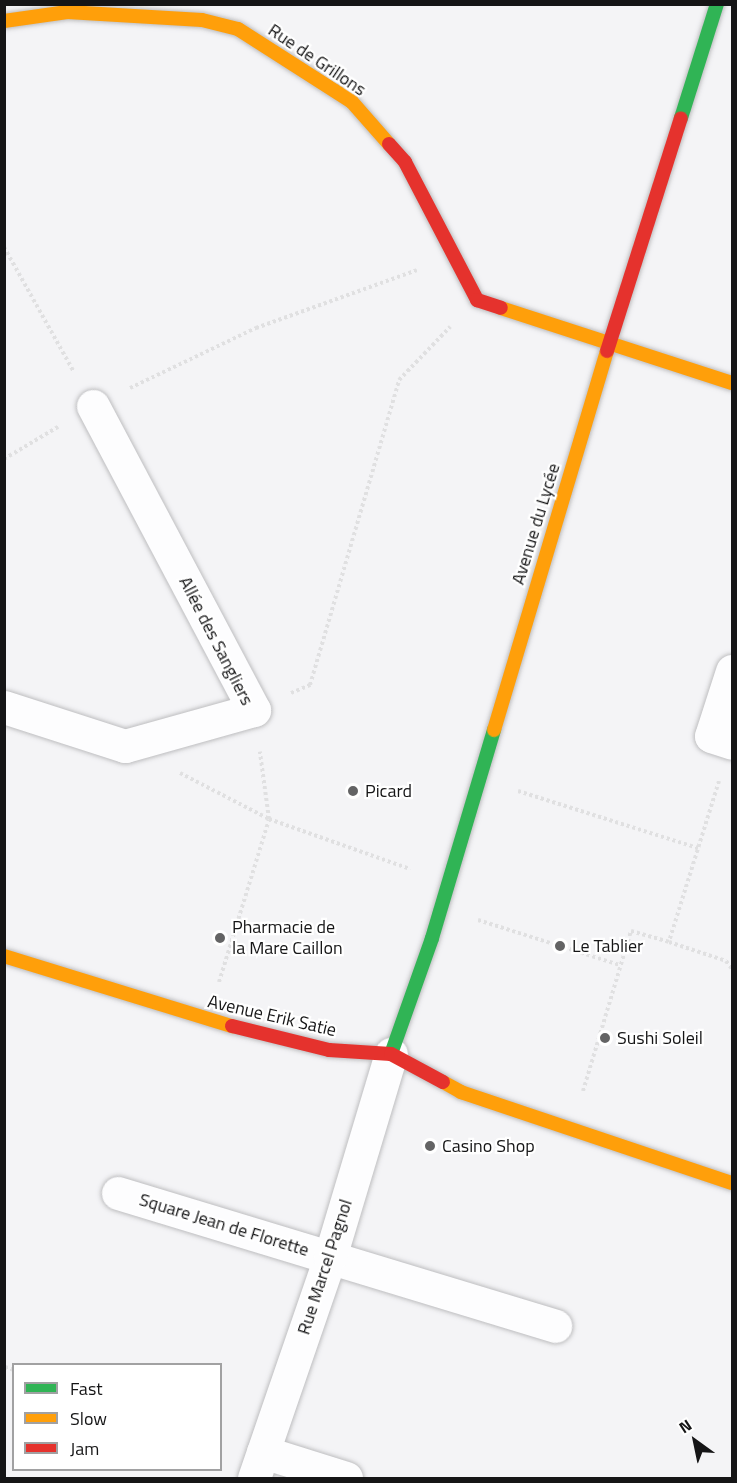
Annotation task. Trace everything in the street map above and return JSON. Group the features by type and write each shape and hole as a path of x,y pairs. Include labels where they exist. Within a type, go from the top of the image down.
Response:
{"street":[{"name":"Avenue du Lycée","path":"391,1054 440,908 609,343 717,4"},
{"name":"Rue de Grillons","path":"4,21 67,12 202,20 238,29 352,102 405,162 452,257 477,300"},
{"path":"477,300 732,383"},
{"name":"Allée des Sangliers","path":"93,406 254,710 125,746"},
{"path":"732,671 711,736 732,743"},
{"path":"4,707 125,746"},
{"name":"Avenue Erik Satie","path":"4,956 208,1020 329,1050 391,1054 461,1092 571,1132 732,1183"},
{"name":"Rue Marcel Pagnol","path":"258,1465 330,1257 391,1054"},
{"name":"Square Jean de Florette","path":"117,1193 555,1326"},
{"path":"258,1465 346,1479"}],"path":[{"path":"4,247 93,406"},
{"path":"4,459 93,406 256,328 452,257"},
{"path":"208,1020 269,819 254,710 310,685 399,380 477,300"},
{"path":"669,942 732,743"},
{"path":"125,746 269,819 447,882"},
{"path":"478,778 698,848"},
{"path":"440,908 620,965"},
{"path":"571,1132 631,931 726,961 732,969"}],"traffic: fast":[{"path":"681,118 717,4"},
{"path":"391,1054 432,938 494,730"}],"traffic: slow":[{"path":"4,21 67,12 202,20 238,29 352,102 389,144"},
{"path":"501,308 732,383"},
{"path":"494,730 607,351"},
{"path":"4,956 232,1026"},
{"path":"443,1082 461,1092 732,1183"}],"traffic: jam":[{"path":"607,351 681,118"},
{"path":"389,144 405,162 477,300 501,308"},
{"path":"232,1026 329,1050 391,1054 443,1082"}],"place":[{"name":"Picard","path":"353,791"},
{"name":"Pharmacie de la Mare Caillon","path":"220,938"},
{"name":"Le Tablier","path":"560,946"},
{"name":"Sushi Soleil","path":"605,1038"},
{"name":"Casino Shop","path":"430,1146"}]}
